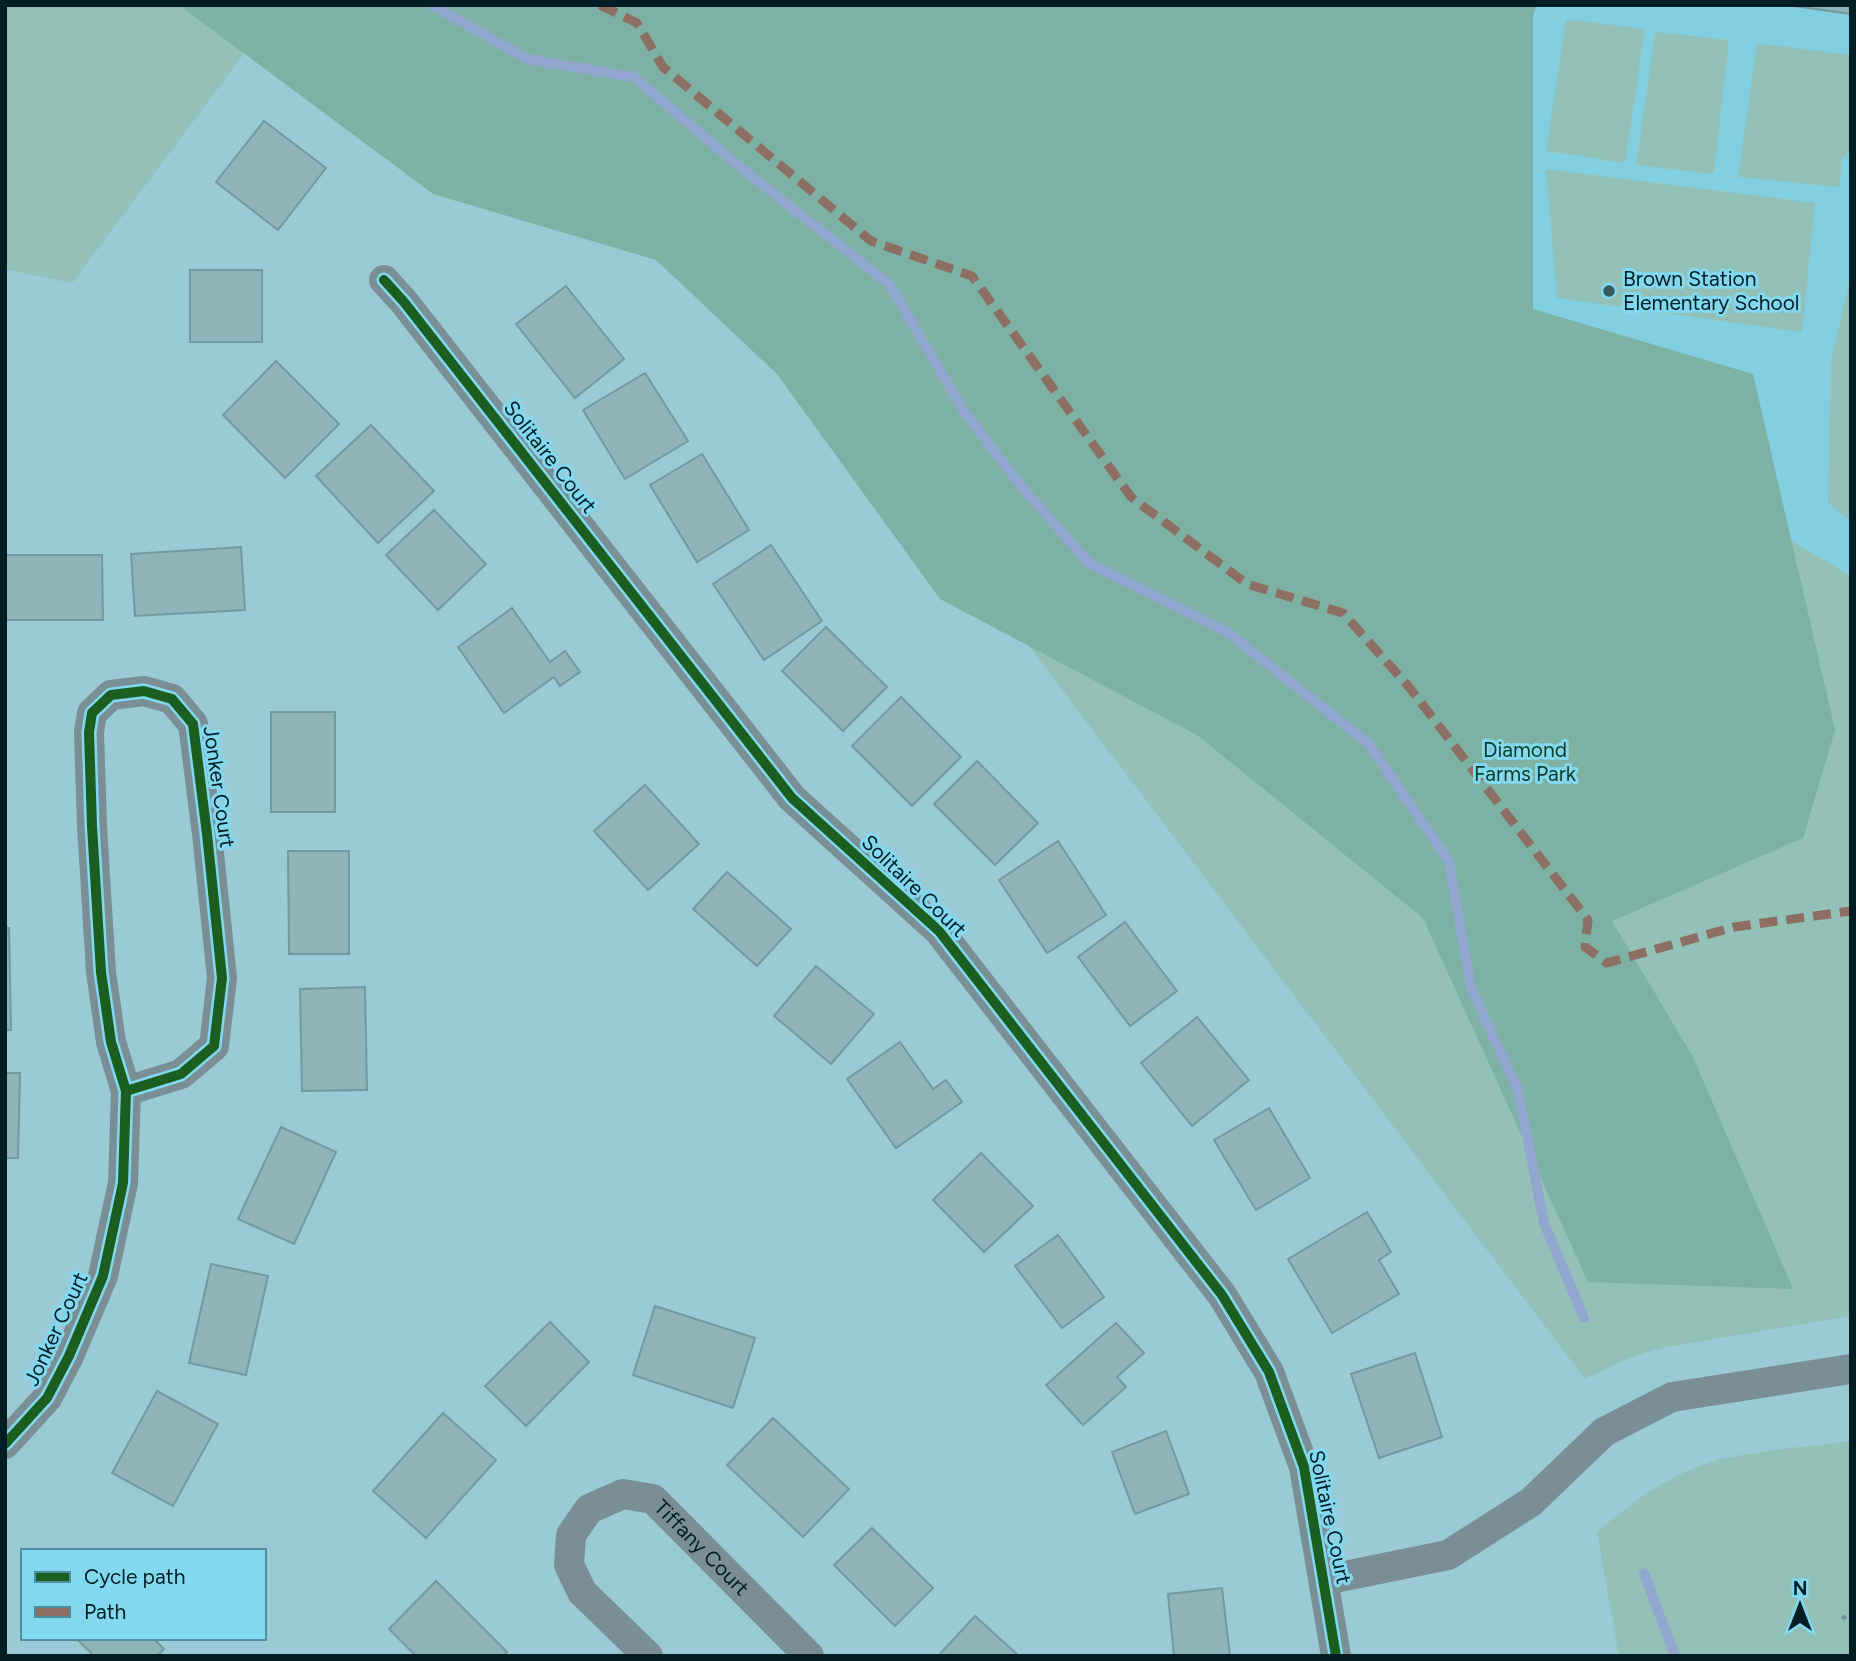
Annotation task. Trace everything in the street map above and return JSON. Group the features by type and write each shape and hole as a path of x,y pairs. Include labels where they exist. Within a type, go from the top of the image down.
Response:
{"street":[{"name":"Solitaire Court","path":"384,280 792,798 939,931 1222,1295 1269,1372 1304,1467 1336,1656"},
{"name":"Jonker Court","path":"5,1444 47,1398 69,1356 103,1276 123,1182 126,1091 111,1042 101,972 89,732 93,713 111,695 144,691 172,699 193,724 208,834 222,978 214,1046 181,1074 126,1091"},
{"name":"Solitaire Court","path":"1325,1580 1448,1555 1531,1502 1604,1432 1672,1397 1851,1369"},
{"name":"Tiffany Court","path":"648,1656 582,1592 569,1565 571,1535 589,1509 623,1494 653,1499 809,1656"}],"path":[{"path":"1842,1619 1851,1613"}],"shaded area":[{"name":"Brown Station Elementary School","path":"883,5 1851,5 1851,576"}],"green space":[{"name":"Diamond Farms Park","path":"5,5 883,5 1851,576 1851,1316 1662,1348 1626,1359 1585,1379 762,294 261,31 72,283 5,269"},
{"name":"Diamond Farms Park","path":"179,5 1537,5 1533,16 1533,309 1753,374 1835,730 1803,838 1612,921 1693,1057 1793,1289 1588,1282 1423,918 1197,735 940,599 777,374 656,260 433,194"},
{"path":"1566,19 1645,29 1625,163 1546,151"},
{"path":"1655,32 1729,40 1714,174 1636,165"},
{"path":"1757,43 1851,55 1851,150 1842,158 1840,187 1738,177"},
{"path":"1546,169 1815,203 1802,332 1557,298"},
{"path":"1851,274 1851,521 1828,503 1831,362"},
{"path":"1851,1441 1851,1656 1619,1656 1597,1532 1626,1508 1691,1469 1758,1452"}],"building":[{"path":"1787,5 1851,5 1851,14"},
{"path":"264,121 326,168 278,230 216,182"},
{"path":"190,270 262,270 262,342 190,342"},
{"path":"566,286 624,359 575,398 516,324"},
{"path":"276,361 339,424 285,478 223,415"},
{"path":"645,373 688,441 625,479 583,410"},
{"path":"371,425 434,491 378,543 316,476"},
{"path":"702,454 749,530 697,562 650,485"},
{"path":"434,510 486,564 438,610 386,555"},
{"path":"771,545 822,621 764,660 713,584"},
{"path":"241,547 245,610 135,616 131,554"},
{"path":"5,555 102,555 103,620 5,620"},
{"path":"512,608 550,662 565,651 580,672 560,686 554,677 504,713 458,647"},
{"path":"826,627 887,687 843,731 782,671"},
{"path":"901,697 961,757 912,806 852,746"},
{"path":"271,712 335,712 335,812 271,812"},
{"path":"977,761 1038,823 995,865 934,804"},
{"path":"645,785 699,844 648,890 594,831"},
{"path":"1058,841 1106,915 1047,953 999,880"},
{"path":"288,851 349,851 349,954 289,954"},
{"path":"727,872 791,929 757,966 693,909"},
{"path":"1125,922 1177,991 1130,1026 1078,957"},
{"path":"5,928 9,928 11,1030 5,1030"},
{"path":"816,966 874,1014 831,1064 774,1016"},
{"path":"365,987 367,1090 302,1091 300,989"},
{"path":"1197,1017 1249,1080 1192,1126 1141,1063"},
{"path":"900,1042 933,1089 946,1080 962,1102 896,1148 847,1079"},
{"path":"5,1073 20,1073 18,1158 5,1158"},
{"path":"1269,1108 1310,1178 1256,1210 1214,1140"},
{"path":"281,1127 336,1152 294,1244 238,1219"},
{"path":"981,1153 1033,1206 984,1252 933,1200"},
{"path":"1367,1212 1391,1252 1379,1260 1399,1294 1332,1333 1288,1259"},
{"path":"1058,1235 1104,1297 1062,1328 1015,1266"},
{"path":"211,1264 268,1276 246,1375 189,1363"},
{"path":"655,1306 755,1338 733,1408 633,1375"},
{"path":"550,1322 589,1362 526,1426 485,1386"},
{"path":"1116,1323 1144,1353 1117,1377 1126,1387 1083,1425 1046,1385"},
{"path":"1415,1353 1442,1437 1379,1458 1351,1374"},
{"path":"157,1391 218,1424 173,1506 112,1473"},
{"path":"443,1413 496,1460 426,1538 373,1491"},
{"path":"773,1418 849,1489 803,1537 727,1465"},
{"path":"1166,1431 1189,1494 1135,1514 1112,1452"},
{"path":"872,1528 933,1588 895,1626 834,1565"},
{"path":"436,1581 507,1652 503,1656 416,1656 389,1629"},
{"path":"1222,1588 1230,1656 1174,1656 1168,1594"},
{"path":"975,1616 1019,1656 938,1656"},
{"path":"78,1640 155,1640 164,1649 157,1656 94,1656"}],"waterway":[{"path":"432,5 527,59 634,77 735,163 890,285 963,410 1021,486 1090,564 1227,632 1368,743 1449,861 1471,988 1518,1090 1544,1223 1584,1318"},
{"path":"1644,1573 1675,1656"}],"marked path":[{"path":"600,5 637,23 663,67 871,241 972,276 1131,497 1247,584 1343,613 1409,687 1588,920 1585,947 1607,963 1734,927 1851,911"}],"cycle path":[{"path":"384,280 792,798 939,931 1222,1295 1269,1372 1304,1467 1336,1656"},
{"path":"5,1444 47,1398 69,1356 103,1276 123,1183 126,1091 111,1042 101,972 89,732 92,713 111,695 144,691 172,699 193,724 222,978 214,1046 181,1074 126,1091"}],"place":[{"name":"Brown Station Elementary School","path":"1609,291"}]}
